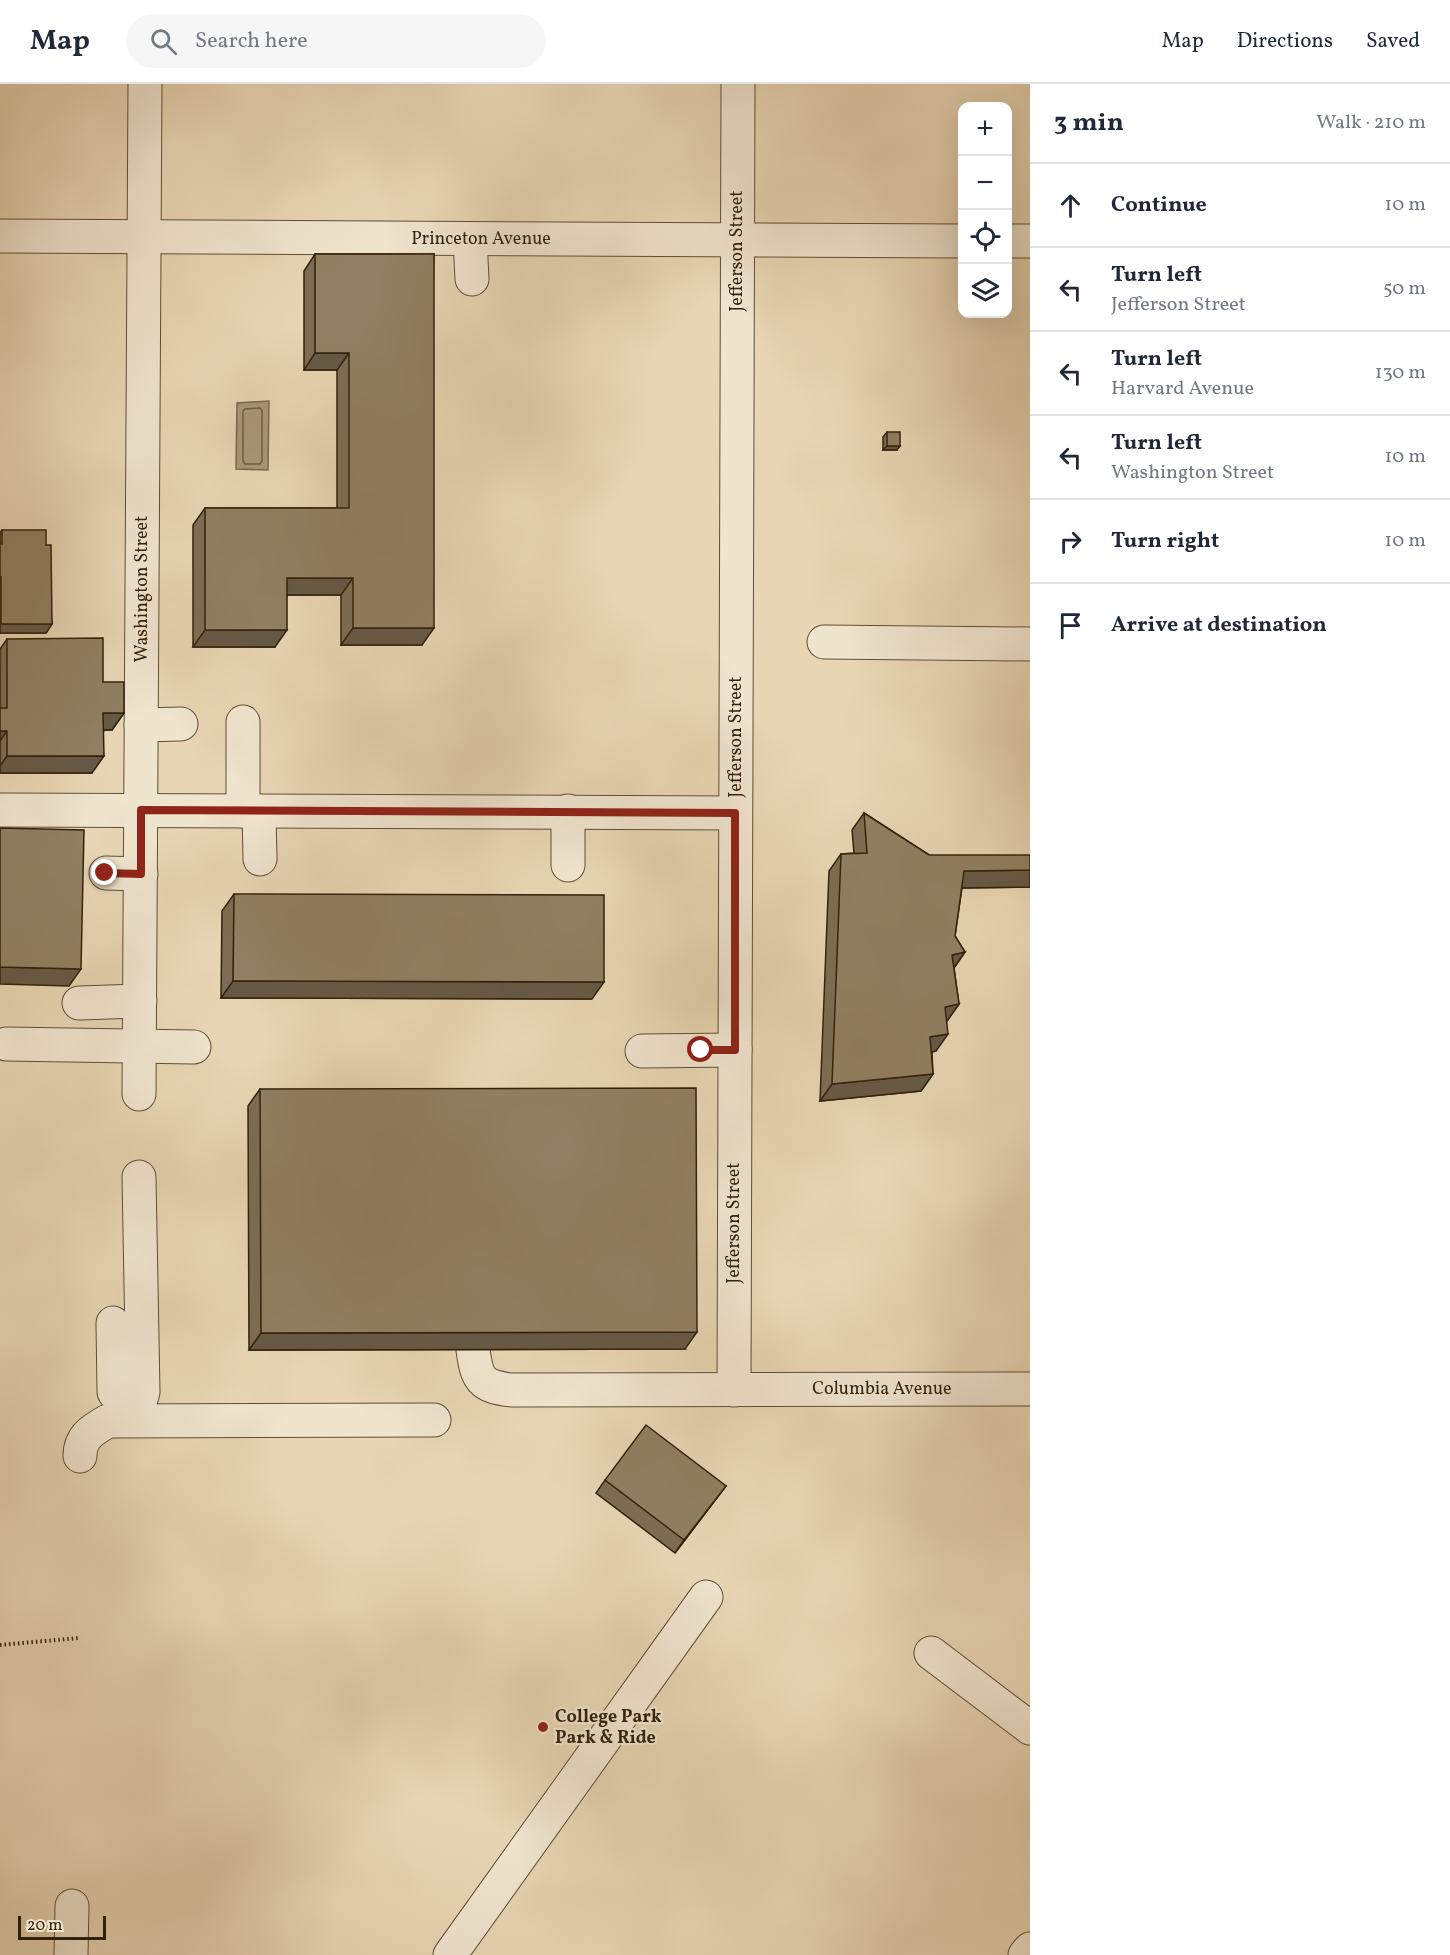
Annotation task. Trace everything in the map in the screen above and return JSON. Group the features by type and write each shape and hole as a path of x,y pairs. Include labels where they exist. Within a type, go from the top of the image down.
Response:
{"street":[{"name":"Washington Street","path":"139,1094 145,84"},
{"name":"Jefferson Street","path":"734,1390 738,84"},
{"name":"Princeton Avenue","path":"0,236 958,241"},
{"path":"470,238 472,279"},
{"path":"1012,241 1030,241"},
{"path":"824,642 1030,644"},
{"path":"243,722 251,811 260,859"},
{"path":"141,725 181,724"},
{"path":"0,810 735,813"},
{"path":"568,812 568,865"},
{"path":"105,873 141,874"},
{"path":"79,1003 140,1001"},
{"path":"6,1044 194,1047"},
{"path":"642,1051 735,1050"},
{"path":"135,1420 144,1392 128,1322 139,1177"},
{"name":"Columbia Avenue","path":"473,1350 476,1372 482,1381 494,1388 511,1390 1030,1389"},
{"path":"80,1456 80,1447 89,1431 108,1421 434,1420"},
{"path":"450,1955 706,1597"},
{"path":"931,1653 1030,1728"},
{"path":"71,1955 72,1906"},
{"path":"1025,1955 1030,1948"}],"path":[{"path":"0,1645 79,1638"}],"water":[{"path":"269,401 268,470 236,469 237,403"}],"building":[{"path":"315,254 434,254 434,628 353,628 353,578 287,578 287,630 205,630 205,508 349,508 349,353 315,353"},
{"path":"887,432 900,432 900,446 887,446"},
{"path":"2,530 46,530 46,545 51,545 52,624 1,624 0,544 2,544"},
{"path":"103,638 103,682 124,682 124,713 103,713 104,756 7,756 7,731 0,731 0,708 7,708 7,639"},
{"path":"864,813 929,855 1030,855 1030,870 964,871 955,936 965,952 952,955 959,1004 945,1007 948,1034 930,1037 933,1074 832,1084 841,854 867,853"},
{"path":"0,828 84,830 81,969 0,967"},
{"path":"234,894 604,895 604,982 233,981"},
{"path":"696,1088 697,1332 261,1333 260,1089"},
{"path":"646,1425 726,1486 684,1540 605,1480"}],"place":[{"name":"College Park Park & Ride","path":"543,1727"}],"route":[{"path":"105,873 141,874 141,810 735,813 735,1050 701,1050"}]}
